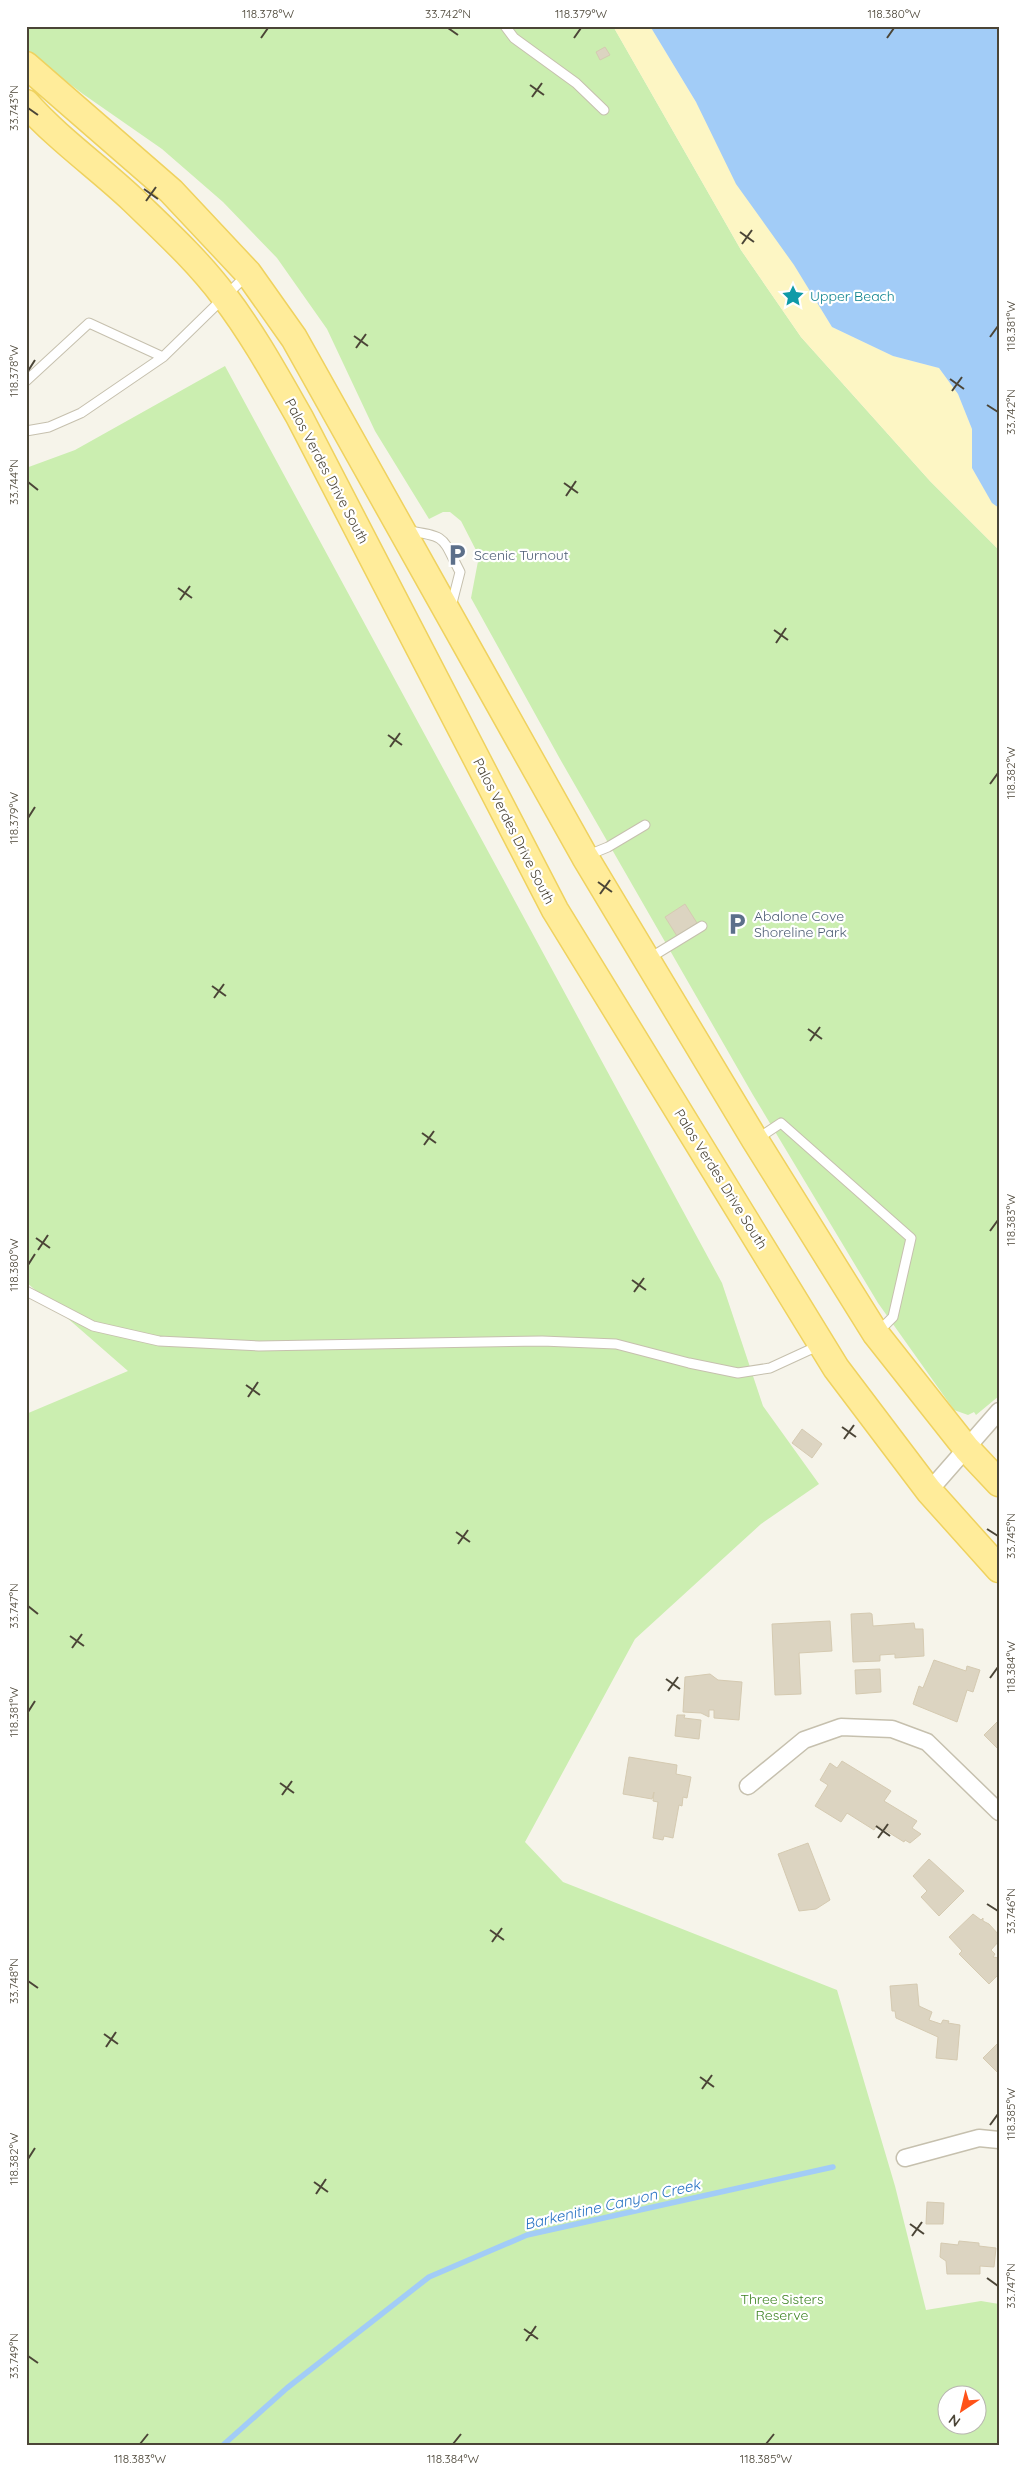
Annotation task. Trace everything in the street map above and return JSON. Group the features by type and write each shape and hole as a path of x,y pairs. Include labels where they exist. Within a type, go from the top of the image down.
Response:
{"main road":[{"path":"26,65 171,190 248,273 294,338 585,857 755,1140 876,1334 967,1449 999,1483"},
{"name":"Palos Verdes Drive South","path":"26,103 42,121 133,200 224,295 266,358 300,418 555,910 836,1368 929,1491 999,1569"}],"street":[{"path":"929,1491 999,1411"},
{"path":"748,1786 804,1740 841,1727 892,1729 928,1742 999,1812"},
{"path":"905,2158 979,2138 999,2140"}],"lane":[{"path":"505,26 514,38 576,83 604,110"},
{"path":"26,431 49,427 81,413 163,357 248,273"},
{"path":"26,381 89,323 163,357"},
{"path":"585,857 608,847 645,825"},
{"path":"646,960 702,926"},
{"path":"755,1140 781,1123 911,1238 893,1317 876,1334"},
{"path":"26,1291 93,1326 159,1341 259,1346 542,1340 616,1344 689,1363 738,1373 770,1368 822,1344"}],"green space":[{"path":"26,26 613,26 741,250 801,337 930,481 999,550 999,1396 976,1415 974,1412 968,1415 954,1410 878,1303 753,1095 560,759 471,598 479,556 461,521 450,512 443,512 429,519 375,431 327,329 277,258 223,202 162,149 83,94 26,51"},
{"name":"Three Sisters Reserve","path":"225,366 722,1283 763,1406 819,1484 761,1524 635,1639 525,1842 563,1882 837,1990 895,2186 926,2310 981,2301 999,2304 999,2446 26,2446 26,1414 128,1371 26,1282 26,468 75,450"}],"sand":[{"name":"Upper Beach","path":"613,26 650,26 832,327 893,356 939,368 958,394 972,429 972,468 992,502 999,508 999,550 930,481 801,337 741,250"}],"water":[{"path":"650,26 999,26 999,508 992,503 972,468 972,429 958,394 939,368 893,356 832,327 794,265 736,184 696,102"}],"building":[{"path":"605,47 610,55 600,60 596,52"},
{"path":"685,904 697,923 677,936 665,917"},
{"path":"802,1429 822,1444 812,1458 792,1443"},
{"path":"851,1614 872,1614 873,1626 914,1623 915,1629 923,1629 924,1656 895,1658 895,1654 880,1655 880,1661 853,1662"},
{"path":"830,1621 832,1651 799,1653 801,1694 775,1695 772,1624"},
{"path":"934,1660 966,1671 967,1666 980,1670 973,1692 967,1690 957,1722 913,1704 919,1686 923,1688"},
{"path":"880,1669 881,1692 856,1694 855,1670"},
{"path":"710,1674 718,1680 742,1682 739,1720 714,1718 714,1710 709,1710 709,1717 701,1713 683,1712 685,1677"},
{"path":"677,1715 685,1715 684,1718 701,1720 699,1739 675,1736"},
{"path":"999,1720 999,1750 984,1735"},
{"path":"629,1757 677,1765 676,1774 691,1777 687,1798 683,1797 682,1806 679,1805 673,1838 664,1836 663,1840 653,1838 658,1802 653,1801 654,1792 652,1799 623,1794"},
{"path":"842,1761 891,1791 884,1801 917,1821 912,1828 921,1834 910,1843 905,1840 904,1842 877,1825 874,1830 847,1813 841,1822 815,1806 828,1785 820,1780 830,1763 837,1768"},
{"path":"808,1843 830,1900 816,1909 799,1911 778,1854"},
{"path":"929,1859 964,1891 939,1916 921,1897 927,1891 913,1876"},
{"path":"973,1914 981,1920 983,1918 983,1921 989,1924 999,1935 999,1941 991,1950 995,1954 993,1957 999,1958 999,1974 989,1984 959,1954 962,1951 949,1937"},
{"path":"917,1984 919,2006 932,2012 929,2020 941,2024 943,2020 960,2025 957,2060 936,2058 938,2037 896,2018 895,2011 892,2011 890,1986"},
{"path":"999,2042 999,2074 983,2058"},
{"path":"927,2202 944,2203 943,2224 926,2224"},
{"path":"959,2241 979,2243 979,2246 996,2248 994,2267 980,2266 980,2274 947,2274 946,2261 940,2257 941,2243 958,2245"}],"waterway":[{"name":"Barkenitine Canyon Creek","path":"222,2446 287,2388 429,2277 527,2235 833,2167"}],"place":[{"name":"Upper Beach","path":"793,296"},
{"name":"Scenic Turnout","path":"457,555"},
{"name":"Abalone Cove Shoreline Park","path":"737,924"}]}
